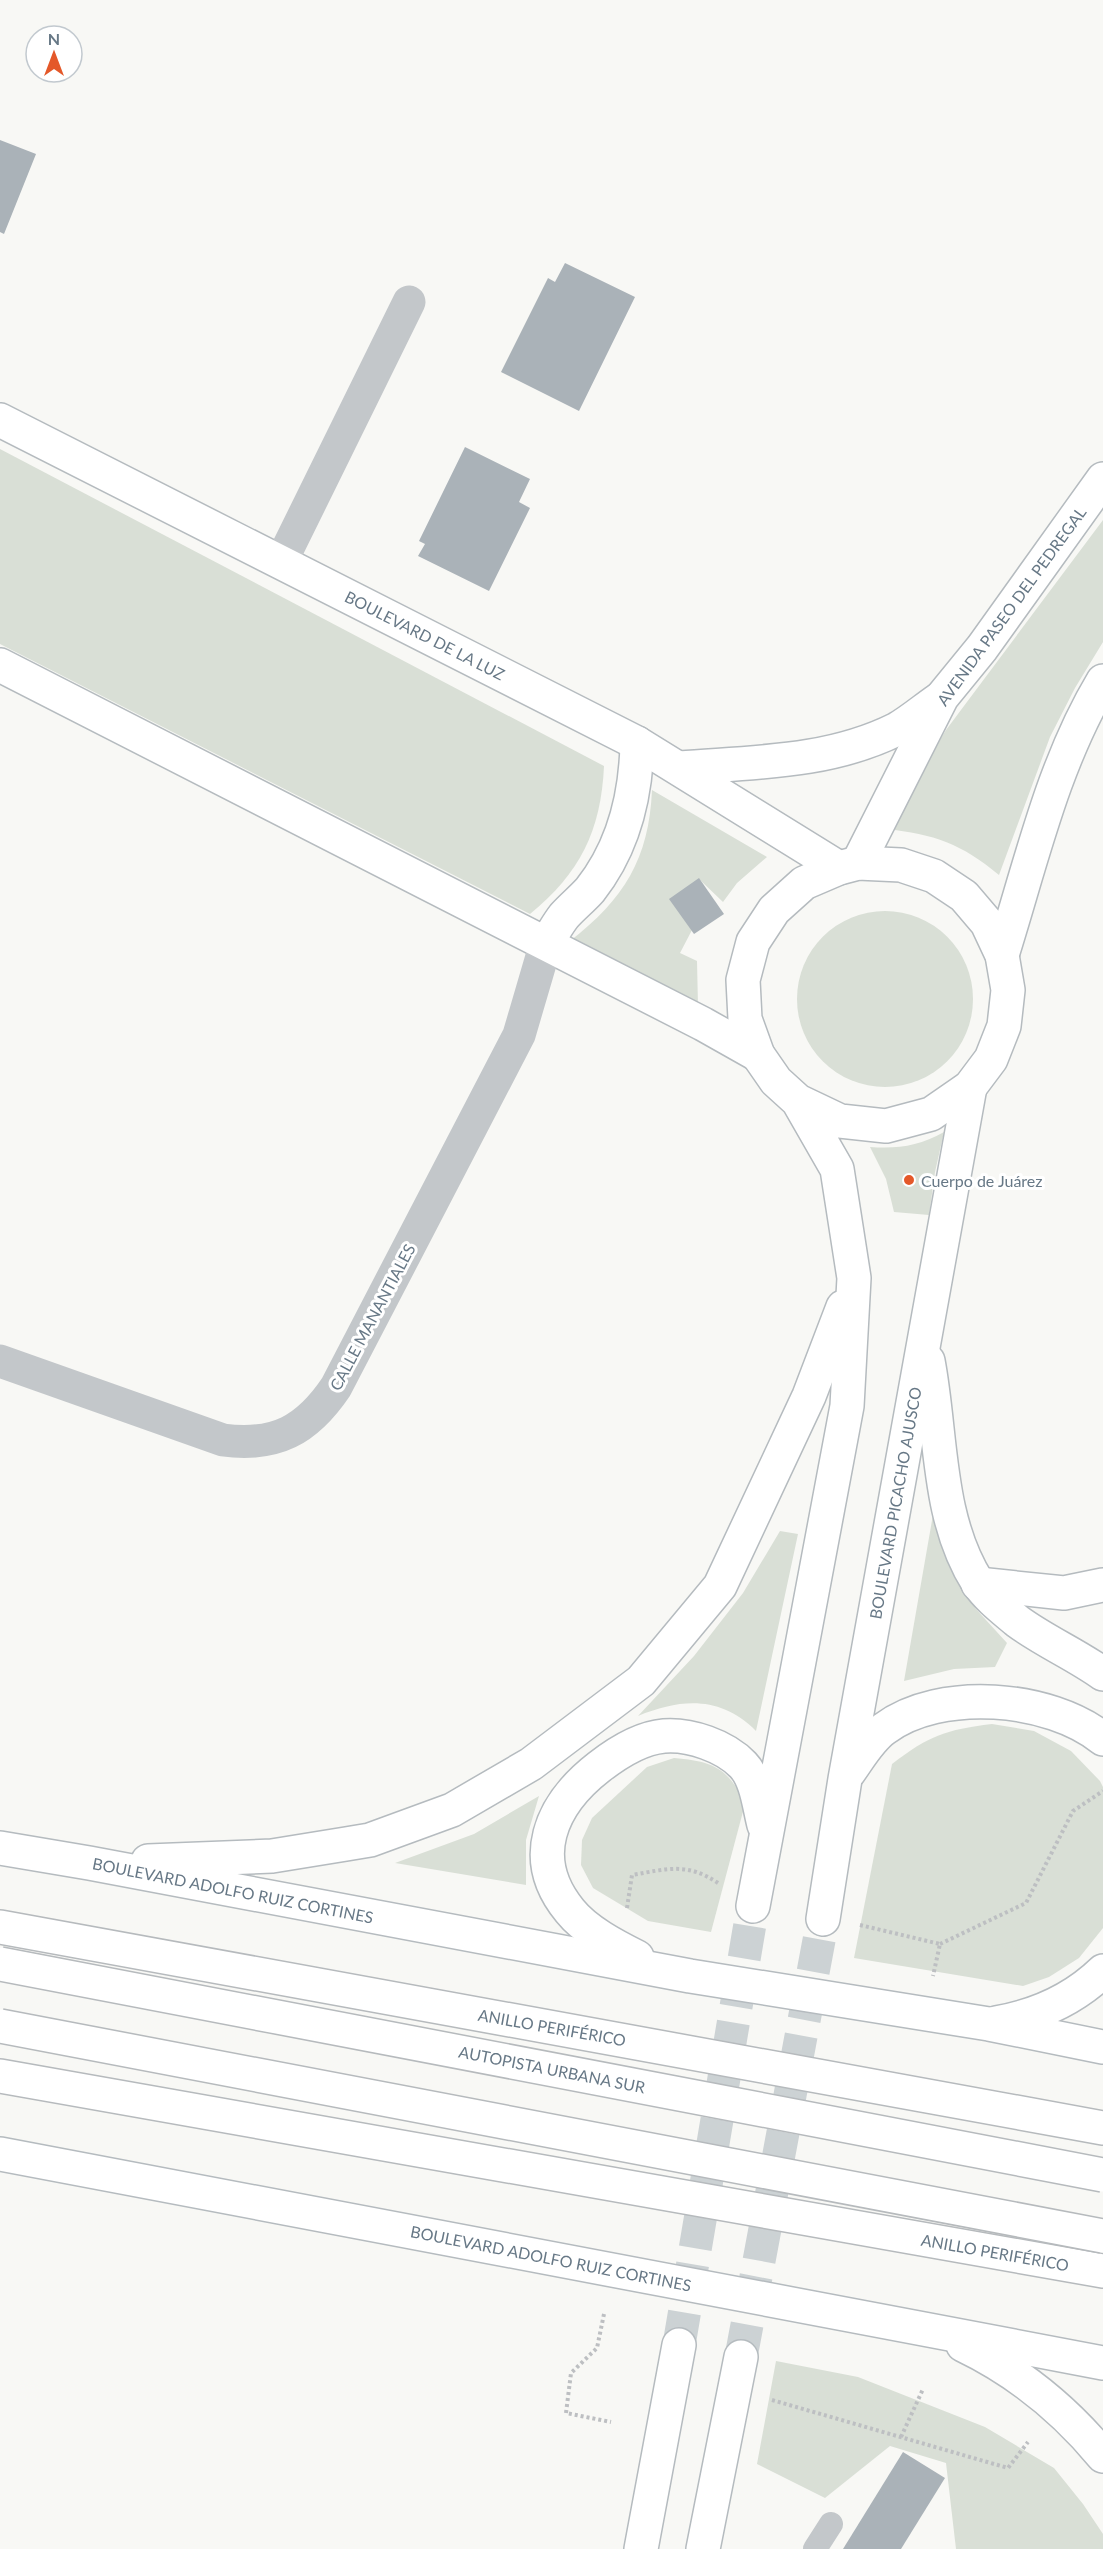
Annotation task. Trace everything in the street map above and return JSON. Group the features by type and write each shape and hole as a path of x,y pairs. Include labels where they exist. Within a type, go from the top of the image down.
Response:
{"main road":[{"name":"BOULEVARD DE LA LUZ","path":"0,420 637,743 848,865"},
{"name":"AVENIDA PASEO DEL PEDREGAL","path":"848,865 942,697 982,648 1103,479"},
{"path":"0,665 758,1055"},
{"path":"1002,955 1056,779 1070,745 1103,681"},
{"path":"680,768 808,758 852,747 898,728 942,697"},
{"path":"546,944 564,917 590,890 610,860 623,832 635,784 637,743"},
{"path":"848,865 900,865 934,876 964,896 987,923 1002,955 1008,990 1004,1026 991,1059 970,1087 932,1114 886,1126 840,1121 798,1101 776,1081 758,1055 745,1018 743,980 753,942 774,910 804,883 848,865"},
{"name":"BOULEVARD PICACHO AJUSCO","path":"836,1920 845,1779 970,1087"},
{"path":"753,1906 765,1832 847,1406 854,1278 837,1169 798,1101"},
{"path":"89,1863 272,1856 370,1840 452,1810 531,1764 640,1681 720,1586 809,1396 854,1278"},
{"path":"924,1340 937,1414 941,1466 947,1503 958,1538 978,1584 1017,1621 1046,1640 1077,1655 1103,1674"},
{"path":"978,1584 1064,1593 1103,1585"},
{"path":"845,1779 868,1745 884,1729 910,1715 953,1704 980,1701 1015,1704 1052,1713 1089,1728 1103,1739"},
{"path":"690,1976 657,1966 627,1952 596,1934 571,1913 557,1892 547,1868 547,1840 552,1822 587,1776 610,1758 638,1743 663,1736 694,1739 711,1745 730,1754 745,1767 754,1786 765,1832"},
{"name":"BOULEVARD ADOLFO RUIZ CORTINES","path":"0,1848 690,1976 988,2024 1103,2047"},
{"name":"ANILLO PERIFÉRICO","path":"0,1927 1103,2128"},
{"name":"AUTOPISTA URBANA SUR","path":"0,1964 1103,2175"},
{"path":"988,2024 1022,2018 1053,2006 1081,1989 1103,1971"},
{"path":"0,2026 1103,2236"},
{"name":"ANILLO PERIFÉRICO","path":"0,2076 1103,2271"},
{"name":"BOULEVARD ADOLFO RUIZ CORTINES","path":"0,2154 1103,2363"},
{"path":"932,2331 975,2351 1017,2376 1055,2406 1103,2456"},
{"path":"641,2549 679,2345"},
{"path":"703,2549 741,2357"}],"street":[{"path":"281,562 409,302"},
{"name":"CALLE MANANTIALES","path":"0,1361 223,1440 245,1443 267,1440 288,1433 307,1422 323,1406 336,1386 519,1035 546,944"}],"lane":[{"path":"815,2549 831,2524"}],"path":[{"path":"836,1920 940,1944 1026,1903 1072,1811 1103,1791"},
{"path":"626,1914 632,1875 673,1868 702,1872 721,1885"},
{"path":"932,1980 940,1944"},
{"path":"604,2314 597,2348 571,2373 566,2413 611,2422"},
{"path":"900,2437 923,2389"},
{"path":"768,2399 1008,2468 1028,2442"}],"shaded area":[{"path":"0,449 604,766 598,811 585,849 575,866 547,899 530,914 0,644"},
{"path":"1103,520 1103,642 1075,688 1050,737 999,875 972,855 947,842 919,834 886,829 946,730"},
{"path":"652,790 767,857 737,883 723,902 699,879 692,930 680,953 697,961 698,1006 570,941 605,909 630,876 646,837"},
{"path":"885,911 919,918 934,926 947,937 958,950 966,965 973,999 966,1033 958,1048 947,1061 934,1072 919,1080 885,1087 851,1080 836,1072 823,1061 812,1048 804,1033 797,999 804,965 812,950 823,937 836,926 851,918"},
{"path":"944,1132 929,1215 894,1212 886,1179 870,1147 908,1146 926,1141"},
{"path":"934,1509 952,1567 975,1608 1007,1643 995,1667 954,1669 904,1681"},
{"path":"780,1531 798,1534 756,1731 729,1711 700,1704 670,1706 638,1716 694,1656 743,1593"},
{"path":"992,1724 1034,1731 1071,1751 1100,1781 1103,1787 1103,1928 1079,1958 1049,1977 1023,1986 854,1958 892,1764 917,1746 939,1735"},
{"path":"674,1758 709,1764 726,1774 745,1804 711,1932 648,1921 593,1888 581,1865 582,1840 592,1818 647,1767"},
{"path":"539,1796 526,1840 526,1885 395,1863 474,1834"},
{"path":"776,2361 858,2377 985,2427 1054,2468 1083,2504 1103,2534 1103,2549 956,2549 946,2463 890,2446 825,2498 757,2464"}],"building":[{"path":"0,140 36,154 4,234 0,232"},
{"path":"565,263 635,297 579,411 501,372 548,278 555,282"},
{"path":"465,447 530,479 519,502 530,508 489,591 418,556 425,544 419,541"},
{"path":"699,878 724,914 694,934 669,899"},
{"path":"903,2452 945,2478 901,2549 843,2549"}],"tunnel":[{"path":"679,2345 753,1906"},
{"path":"741,2357 823,1919"}],"place":[{"name":"Cuerpo de Juárez","path":"909,1180"}]}
